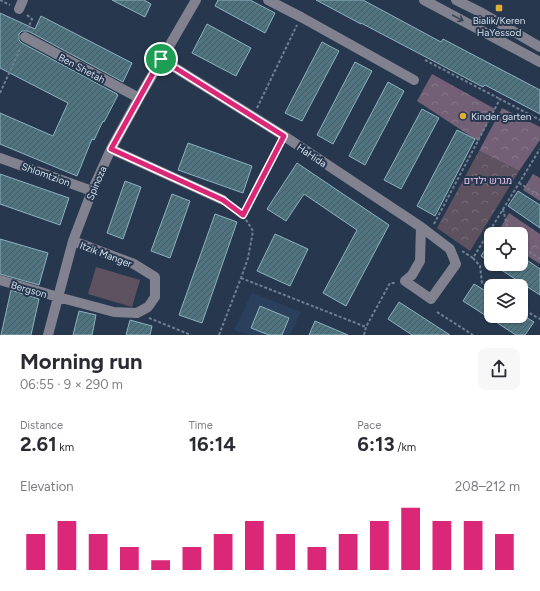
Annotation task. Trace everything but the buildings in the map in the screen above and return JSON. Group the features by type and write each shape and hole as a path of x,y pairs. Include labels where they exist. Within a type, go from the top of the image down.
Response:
{"street":[{"name":"Spinoza","path":"48,335 73,242 92,191 111,149 196,0"},
{"path":"268,0 414,80"},
{"path":"424,0 540,62"},
{"path":"456,0 482,13 540,47"},
{"name":"Ben Shetah","path":"25,37 139,98"},
{"name":"HaHida","path":"161,59 284,136 450,248 456,264 431,299 405,281"},
{"path":"111,149 223,200"},
{"name":"Shlomtzion","path":"0,158 92,191"},
{"path":"405,281 412,275 420,261 421,227"},
{"name":"Itzik Manger","path":"73,242 134,264 155,277 155,296 148,307 137,313"},
{"name":"Bergson","path":"0,280 58,297"},
{"path":"58,297 114,312 137,313"}],"path":[{"path":"253,117 301,17"},
{"path":"425,60 540,120"},
{"path":"431,230 500,99"},
{"path":"243,215 284,136"},
{"path":"472,258 540,149"},
{"path":"519,183 540,196"},
{"path":"219,335 248,258 253,230 243,215 223,200"},
{"path":"503,209 507,227"},
{"path":"461,250 480,266 482,284 484,285"},
{"path":"528,251 540,259"},
{"path":"241,278 366,327"},
{"path":"364,335 366,327 390,283 405,281"},
{"path":"437,312 473,335"},
{"path":"528,312 540,319"},
{"path":"137,313 190,335"}],"shaded area":[{"path":"252,293 301,312 290,335 249,335 234,330"}],"green space":[{"path":"432,74 495,109 478,141 417,101"},
{"path":"502,108 540,127 540,140 519,171 479,151"},
{"name":"מגרש ילדים","path":"479,151 519,171 470,251 437,228"},
{"path":"533,174 540,178 540,201 523,190"},
{"path":"509,213 540,234 540,264 528,256 528,227 501,227"},
{"path":"96,267 140,280 132,307 88,294"}],"place":[{"name":"Bialik/Keren HaYessod","path":"499,8"},
{"name":"Kinder garten","path":"463,116"}],"route":[{"path":"161,59 284,136 243,215 223,200 111,149 161,59"}]}
